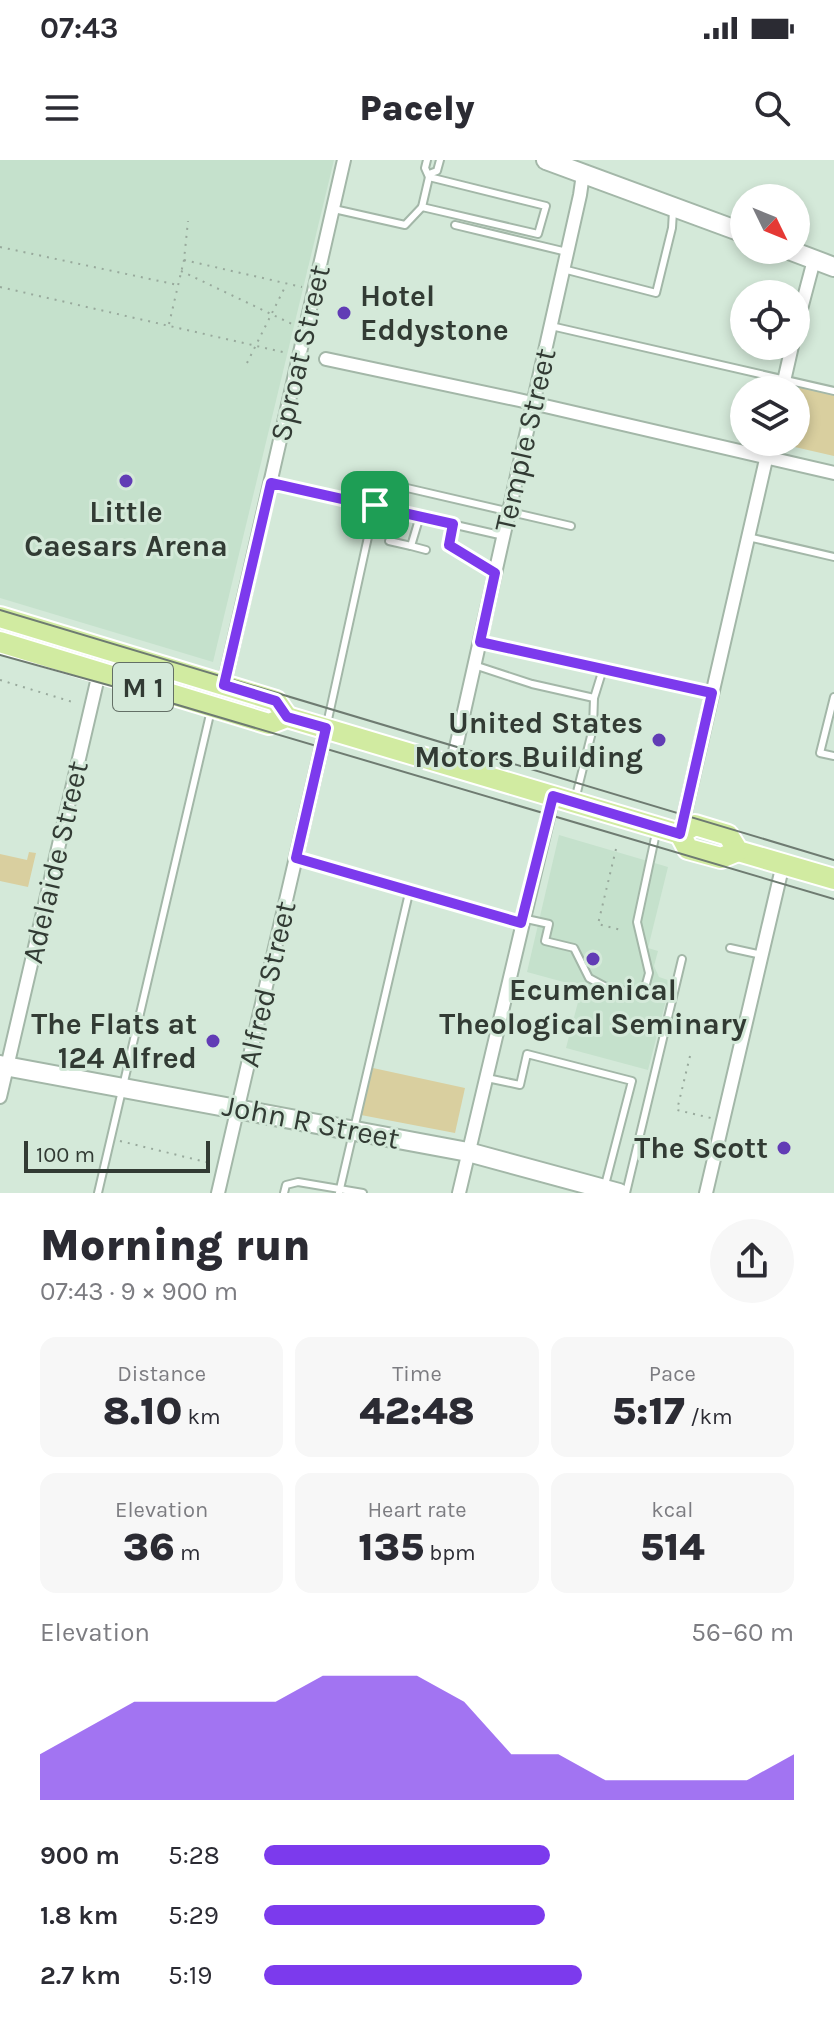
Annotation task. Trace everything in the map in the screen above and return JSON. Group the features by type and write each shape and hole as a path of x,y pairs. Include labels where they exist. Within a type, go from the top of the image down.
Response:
{"main road":[{"name":"M 1","path":"0,617 276,701 287,717"},
{"name":"M 1","path":"0,642 269,724 287,717 452,765 680,834 688,849 721,858 738,851 834,879"}],"street":[{"name":"Sproat Street","path":"224,685 344,160"},
{"path":"546,160 584,167 673,207 730,228"},
{"name":"Temple Street","path":"452,765 584,167"},
{"path":"810,258 834,267"},
{"path":"809,280 814,260"},
{"path":"326,359 534,403 834,473"},
{"path":"680,834 766,458"},
{"name":"Adelaide Street","path":"0,1097 4,1065 99,673"},
{"name":"Alfred Street","path":"218,1193 326,728"},
{"path":"459,1193 553,796"},
{"path":"706,1193 783,864"},
{"name":"John R Street","path":"4,1065 468,1152 570,1186 612,1191"}],"lane":[{"path":"333,209 405,225 422,207 429,176 425,168 427,160"},
{"path":"429,176 437,171 440,160"},
{"path":"422,207 538,234 546,206 429,176"},
{"path":"563,269 656,293 672,228 673,207"},
{"path":"455,225 567,252"},
{"path":"551,326 748,376"},
{"path":"810,388 834,391"},
{"path":"271,483 504,536"},
{"path":"407,488 571,526"},
{"path":"326,728 375,505"},
{"path":"411,546 420,516"},
{"path":"453,524 449,545 495,573"},
{"path":"748,537 834,557"},
{"path":"389,541 426,550"},
{"path":"480,642 712,693"},
{"path":"474,665 532,684 594,698"},
{"path":"574,802 593,728 594,698 603,669"},
{"path":"834,697 820,753 834,756"},
{"path":"98,1193 212,707"},
{"path":"296,858 409,893 549,924 545,941 574,948 589,978 604,986 643,995 649,973 637,922 658,827"},
{"path":"340,1190 409,893"},
{"path":"730,948 762,955"},
{"path":"626,1193 682,959"},
{"path":"485,1078 520,1085 527,1054 632,1081 612,1191"},
{"path":"284,1193 286,1185 298,1182 363,1193"}],"path":[{"path":"169,325 184,260 188,221"},
{"path":"0,247 178,285"},
{"path":"184,260 315,290"},
{"path":"181,271 305,331"},
{"path":"247,363 287,284"},
{"path":"0,287 300,356"},
{"path":"0,680 76,703"},
{"path":"616,849 598,924 621,930"},
{"path":"690,1056 677,1110 712,1119"},
{"path":"111,1139 210,1163"},
{"path":"161,1156 162,1151"}],"shaded area":[{"path":"0,160 334,160 213,662 0,598"},
{"path":"810,388 834,393 834,456 810,450"},
{"name":"Ecumenical Theological Seminary","path":"559,835 668,867 648,948 658,951 654,966 659,977 671,981 648,1070 566,1048 582,987 527,972"},
{"path":"29,852 36,853 28,887 0,881 0,854 27,860"},
{"path":"373,1068 465,1088 455,1133 361,1115"}],"tram line":[{"path":"0,610 834,860"},
{"path":"0,655 834,899"}],"place":[{"name":"Hotel Eddystone","path":"344,313"},
{"name":"Little Caesars Arena","path":"126,481"},
{"name":"United States Motors Building","path":"659,740"},
{"name":"Ecumenical Theological Seminary","path":"593,959"},
{"name":"The Flats at 124 Alfred","path":"213,1041"},
{"name":"The Scott","path":"784,1148"}],"route":[{"path":"271,483 375,505 453,524 449,545 495,573 480,642 712,693 680,834 553,796 521,923 296,858 326,728 287,717 276,701 224,685 271,483"}]}
